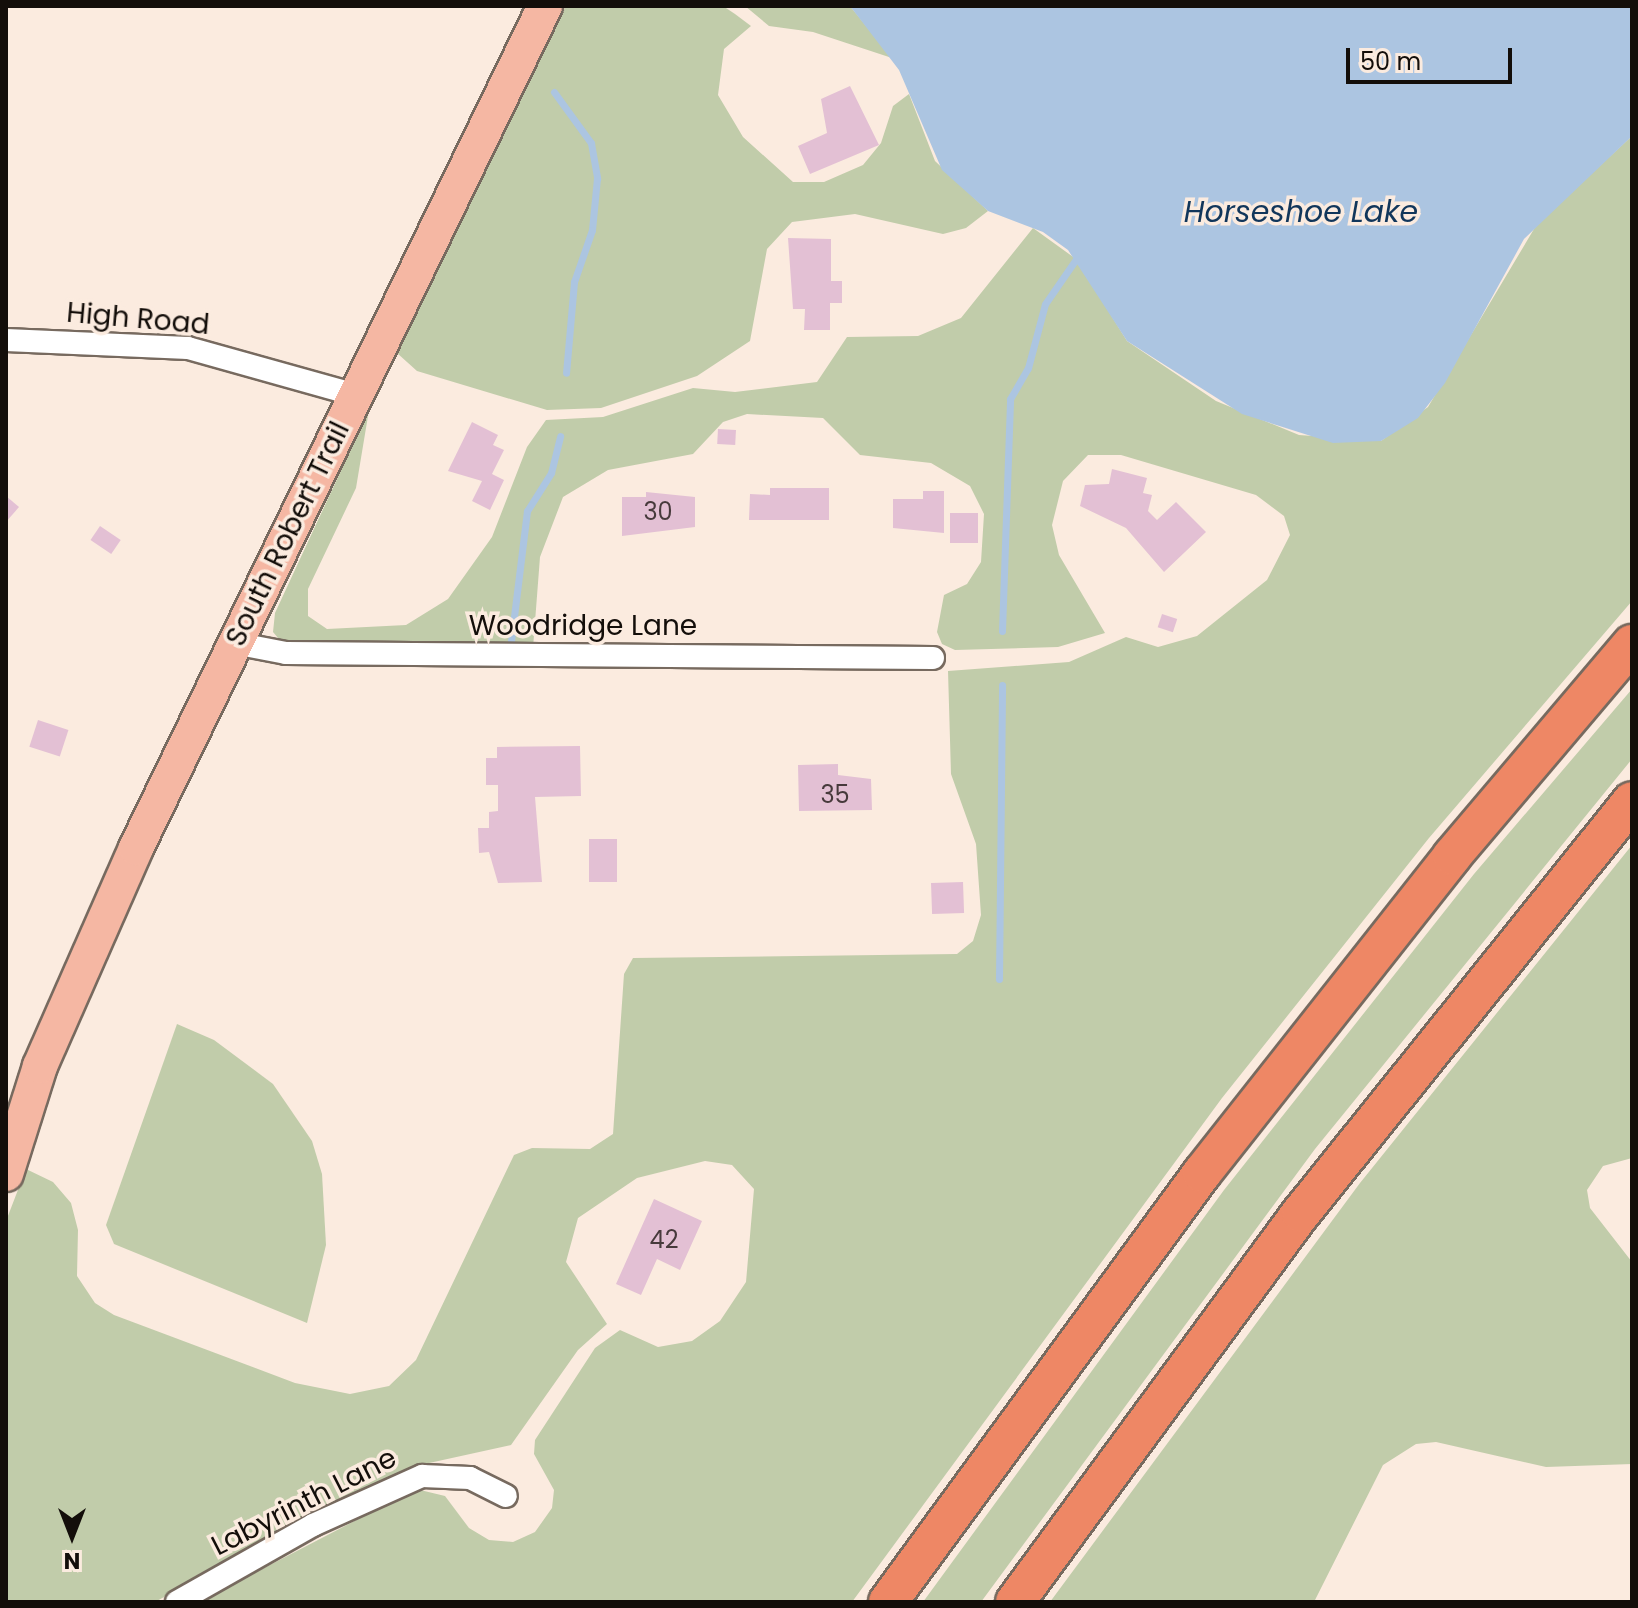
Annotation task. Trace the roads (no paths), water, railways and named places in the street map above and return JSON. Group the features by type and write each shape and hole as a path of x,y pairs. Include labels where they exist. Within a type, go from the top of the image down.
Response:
{"highway":[{"path":"888,1602 1220,1148 1452,856 1632,644"},
{"path":"1015,1602 1301,1213 1632,801"}],"main road":[{"name":"South Robert Trail","path":"6,1174 40,1066 234,643 545,6"},
{"name":"South Robert Trail","path":"6,1120 40,1066"}],"street":[{"name":"High Road","path":"6,340 188,348 356,395"},
{"name":"Woodridge Lane","path":"234,643 286,653 933,658"},
{"name":"Labyrinth Lane","path":"177,1602 313,1525 422,1476 470,1478 506,1496"}],"water":[{"name":"Horseshoe Lake","path":"850,6 1632,6 1632,136 1524,239 1445,383 1418,418 1381,441 1333,443 1242,414 1127,341 1068,250 1043,232 988,211 942,170 899,70"}],"waterway":[{"path":"554,92 591,143 597,178 592,230 574,282 566,373"},
{"path":"1002,631 1010,399 1028,368 1045,304 1076,259"},
{"path":"511,641 527,511 551,473 560,436"},
{"path":"999,979 1002,685"}]}
